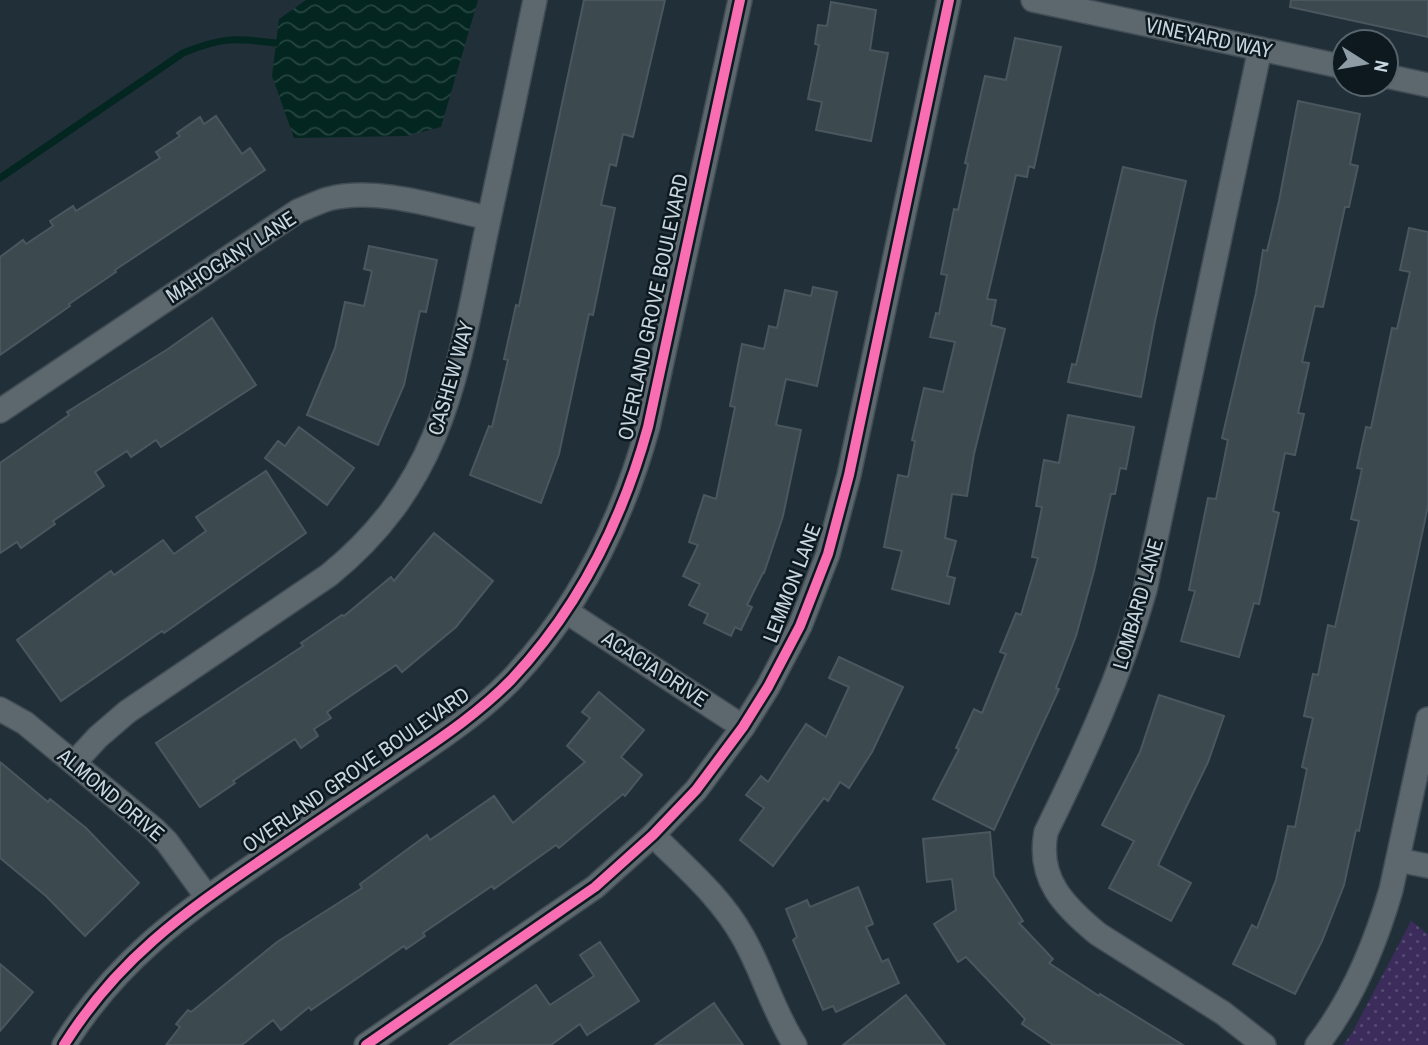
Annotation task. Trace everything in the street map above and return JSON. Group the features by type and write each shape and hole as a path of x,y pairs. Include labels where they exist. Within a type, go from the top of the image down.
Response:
{"street":[{"name":"CASHEW WAY","path":"74,763 110,725 329,575 354,555 378,530 422,464 439,428 460,355 535,0"},
{"name":"OVERLAND GROVE BOULEVARD","path":"64,1045 93,1003 133,957 207,897 453,730 510,680 566,612 608,539 637,467 651,414 740,0"},
{"name":"LEMMON LANE","path":"366,1045 595,887 653,835 696,790 743,727 768,687 800,626 828,554 849,475 949,0"},
{"name":"VINEYARD WAY","path":"1033,0 1330,64"},
{"name":"LOMBARD LANE","path":"1260,49 1145,590 1108,701 1046,832 1043,854 1048,877 1082,921 1098,934 1223,1013 1264,1045"},
{"path":"1400,79 1428,85"},
{"name":"MAHOGANY LANE","path":"0,411 298,211 329,199 358,195 392,198 489,218"},
{"name":"ACACIA DRIVE","path":"566,612 743,727"},
{"name":"ALMOND DRIVE","path":"0,709 25,723 154,829 167,842 207,897"},
{"path":"1317,1045 1357,982 1371,950 1391,890 1428,719"},
{"path":"653,835 716,898 731,917 744,937 777,1015 795,1045"},
{"path":"1398,860 1428,866"}],"shaded area":[{"path":"1411,921 1428,934 1428,1045 1343,1045 1352,1033"}],"water":[{"path":"306,0 478,0 441,127 406,136 294,138 272,76 279,19"}],"building":[{"path":"584,0 665,0 633,137 623,134 616,166 610,164 601,205 615,208 593,315 589,314 559,454 541,503 470,475 489,426 492,427 508,360 504,359 516,305 519,306"},
{"path":"1291,0 1428,0 1428,37 1400,31 1400,28 1387,28 1290,7"},
{"path":"831,2 876,10 870,50 888,53 871,141 816,130 822,102 808,99 819,45 815,44 818,25 827,26"},
{"path":"1015,38 1061,47 1034,168 1029,166 1027,177 1016,175 987,299 996,300 991,325 1005,329 974,454 967,496 952,494 945,538 956,541 947,576 955,578 949,604 892,589 902,551 884,547 898,475 908,477 915,441 912,440 924,388 943,392 955,342 930,337 936,313 939,314 947,275 941,274 954,209 958,210 968,164 965,163 985,76 1006,80"},
{"path":"1298,101 1360,114 1350,164 1358,166 1349,207 1345,207 1323,307 1315,306 1302,362 1309,363 1298,413 1304,414 1295,455 1285,453 1273,511 1279,513 1259,604 1254,603 1239,657 1181,641 1195,591 1189,590 1208,498 1216,499 1228,440 1222,438 1256,293 1263,250 1267,251 1279,201"},
{"path":"216,116 242,154 250,148 265,170 115,270 116,272 69,304 70,306 0,355 0,257 23,240 26,244 53,226 50,221 73,206 76,211 160,158 156,152 180,136 177,133 200,117 204,124"},
{"path":"1123,167 1186,181 1141,397 1068,382 1072,364 1076,365"},
{"path":"1409,228 1428,232 1428,506 1359,831 1356,830 1344,885 1322,941 1295,994 1233,964 1252,925 1257,928 1276,880 1288,826 1295,827 1307,769 1302,767 1313,718 1304,716 1313,674 1318,675 1328,625 1335,627 1359,521 1351,519 1362,469 1357,468 1366,427 1371,428 1392,328 1397,329 1410,272 1400,270"},
{"path":"369,246 437,260 426,312 420,311 404,385 378,445 307,415 335,348 345,302 364,306 372,271 364,269"},
{"path":"813,287 837,292 817,386 786,379 776,425 801,430 783,516 764,573 747,605 752,607 741,630 735,627 731,636 704,623 708,614 689,605 700,584 683,576 698,545 689,542 704,495 716,499 735,407 730,406 742,344 764,349 769,326 777,328 785,290 811,296"},
{"path":"212,318 256,385 161,447 156,440 131,457 127,451 95,472 104,486 53,521 55,524 21,548 17,542 0,553 0,463 69,415 67,412"},
{"path":"1068,415 1134,427 1126,469 1120,468 1115,494 1111,494 1094,571 1076,636 1056,688 1059,689 994,830 933,799 959,749 956,748 974,709 982,713 1006,654 1000,652 1016,613 1021,615 1038,558 1032,557 1042,507 1036,506 1044,460 1059,463"},
{"path":"299,427 354,468 327,505 265,458 278,441 285,446"},
{"path":"266,471 306,533 164,633 162,631 61,701 17,640 111,571 114,575 163,540 174,554 206,531 196,517"},
{"path":"434,533 493,581 456,627 402,672 396,665 327,712 331,718 314,729 318,736 301,748 295,739 200,807 156,743 303,646 301,643 344,616 391,577 394,581"},
{"path":"839,657 903,687 872,752 849,788 840,782 828,801 824,798 773,866 740,840 764,808 746,795 761,776 768,782 806,724 826,737 849,687 829,678"},
{"path":"599,692 644,730 621,757 642,775 625,796 623,794 559,848 556,845 494,889 492,886 423,933 425,936 406,949 404,946 311,1010 309,1007 281,1030 273,1020 242,1045 166,1045 180,1027 176,1024 188,1010 191,1012 277,942 362,888 360,884 427,835 430,840 494,796 513,823 585,762 567,746 590,718 582,712"},
{"path":"1159,695 1224,716 1208,762 1158,865 1191,883 1171,921 1109,888 1134,841 1102,825 1140,752"},
{"path":"0,762 48,802 50,799 86,828 139,883 85,936 46,896 0,858"},
{"path":"990,832 994,876 1023,921 1019,923 1053,959 1049,963 1183,1045 1053,1045 1022,1024 1025,1019 966,957 958,962 934,924 956,910 952,879 927,882 923,839"},
{"path":"858,887 873,924 866,927 882,962 888,959 899,983 836,1012 833,1006 823,1010 793,940 797,937 786,909 807,900 810,907"},
{"path":"600,942 639,1001 587,1035 580,1024 551,1045 449,1045 536,985 550,1005 594,976 580,955"},
{"path":"0,964 33,992 0,1031"},
{"path":"906,995 945,1045 843,1045"},
{"path":"714,1003 743,1045 655,1045"}],"waterway":[{"path":"0,178 183,53 229,40 276,43"}],"cycle path":[{"path":"64,1045 106,988 129,963 178,920 484,705 511,680 535,652 577,593 611,529 648,427 740,0"},
{"path":"366,1045 595,887 653,835 696,790 743,727 768,687 800,626 828,554 849,475 949,0"}]}
